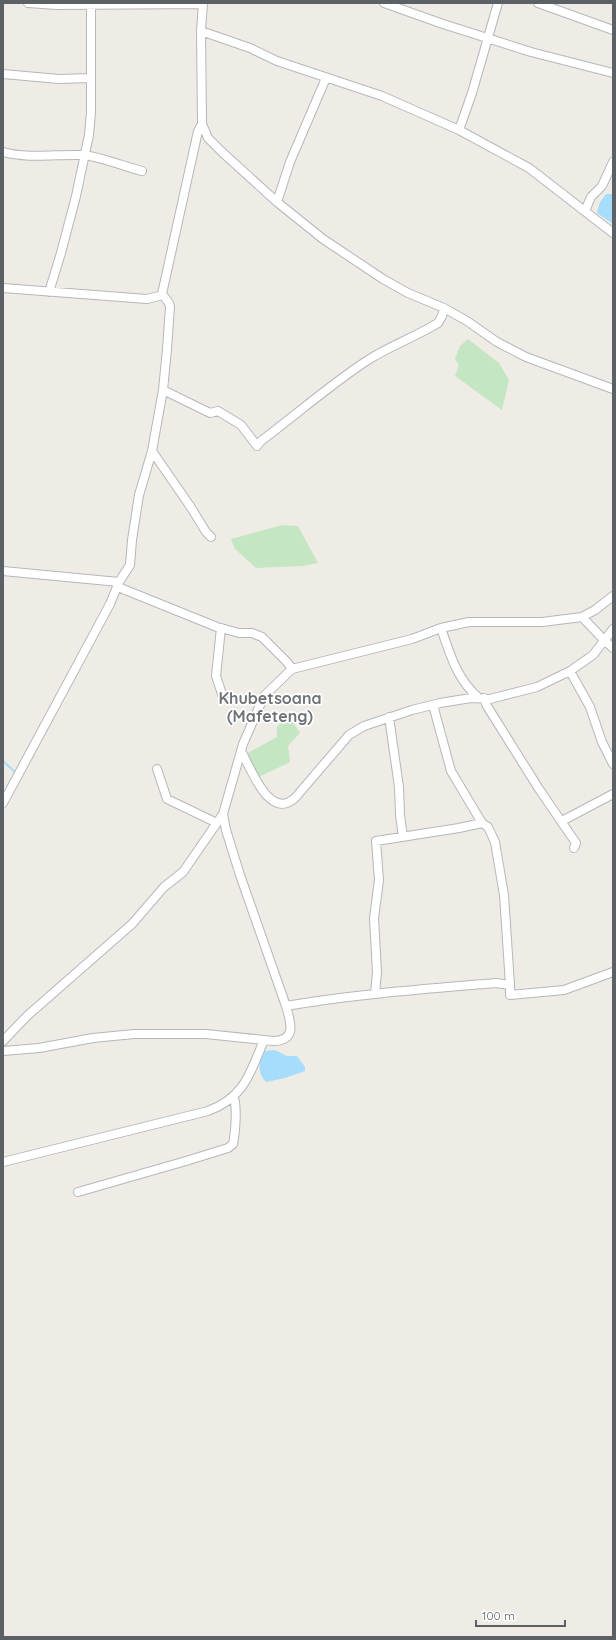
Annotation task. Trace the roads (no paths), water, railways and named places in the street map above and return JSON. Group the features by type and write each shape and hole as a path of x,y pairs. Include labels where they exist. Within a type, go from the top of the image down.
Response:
{"street":[{"path":"28,3 203,4 201,31 202,124 208,138 277,202 344,254 408,293 444,308 467,321 497,342 526,357 613,389"},
{"path":"384,3 488,39 538,54 613,73"},
{"path":"459,130 472,93 498,3"},
{"path":"538,3 613,30"},
{"path":"49,292 73,210 89,135 91,112 90,4"},
{"path":"201,31 250,48 277,61 382,96 459,130 530,168 613,233"},
{"path":"3,74 59,79 90,78"},
{"path":"277,202 290,162 326,78"},
{"path":"162,294 198,131 202,124"},
{"path":"3,152 13,155 31,156 85,155 142,171"},
{"path":"585,211 591,197 602,186 613,162"},
{"path":"3,288 147,299 162,294"},
{"path":"3,803 118,584 130,565 132,540 139,495 152,451 163,390 170,307 169,303 162,294"},
{"path":"163,390 210,413 218,411 241,425 257,446 261,441 304,409 324,391 368,360 438,323 444,308"},
{"path":"152,451 206,532 211,537"},
{"path":"3,571 118,584 221,628 239,633 252,632 262,637 288,662 292,669"},
{"path":"3,1051 39,1048 93,1038 134,1034 206,1034 282,1041 287,1038 291,1026 286,1006 240,875 226,830 224,814 241,751 264,696 292,669 412,639 441,628 469,622 542,622 582,617 595,610 613,596"},
{"path":"582,617 613,648"},
{"path":"221,628 216,676 223,697"},
{"path":"441,628 453,662 468,689 482,698 539,789 576,843 574,848"},
{"path":"241,751 268,798 276,803 285,804 295,798 349,735 364,726 412,710 433,706 440,703 482,698 490,699 537,688 570,671 593,654 613,629"},
{"path":"570,671 590,707 602,742 613,764"},
{"path":"433,706 451,771 482,823 488,827 495,842 504,895 510,995 564,990 613,972"},
{"path":"389,718 399,787 400,815 403,837"},
{"path":"157,769 167,799 217,823"},
{"path":"562,821 613,794"},
{"path":"3,1041 27,1016 132,924 164,887 183,872 224,814"},
{"path":"375,993 377,972 374,918 379,880 376,841 482,823"},
{"path":"286,1006 332,998 375,993 496,982 510,985"},
{"path":"3,1162 221,1106 233,1096 248,1079 264,1040"},
{"path":"78,1192 228,1148 233,1144 236,1125 236,1100 233,1096"}],"water":[{"path":"606,194 613,194 613,224 597,213 600,202"},
{"path":"275,1050 287,1056 297,1056 305,1067 305,1071 285,1078 266,1082 260,1071 261,1058 265,1051"}],"waterway":[{"path":"3,761 16,773"}],"district":[{"name":"Khubetsoana (Mafeteng)","path":"270,707"}]}
